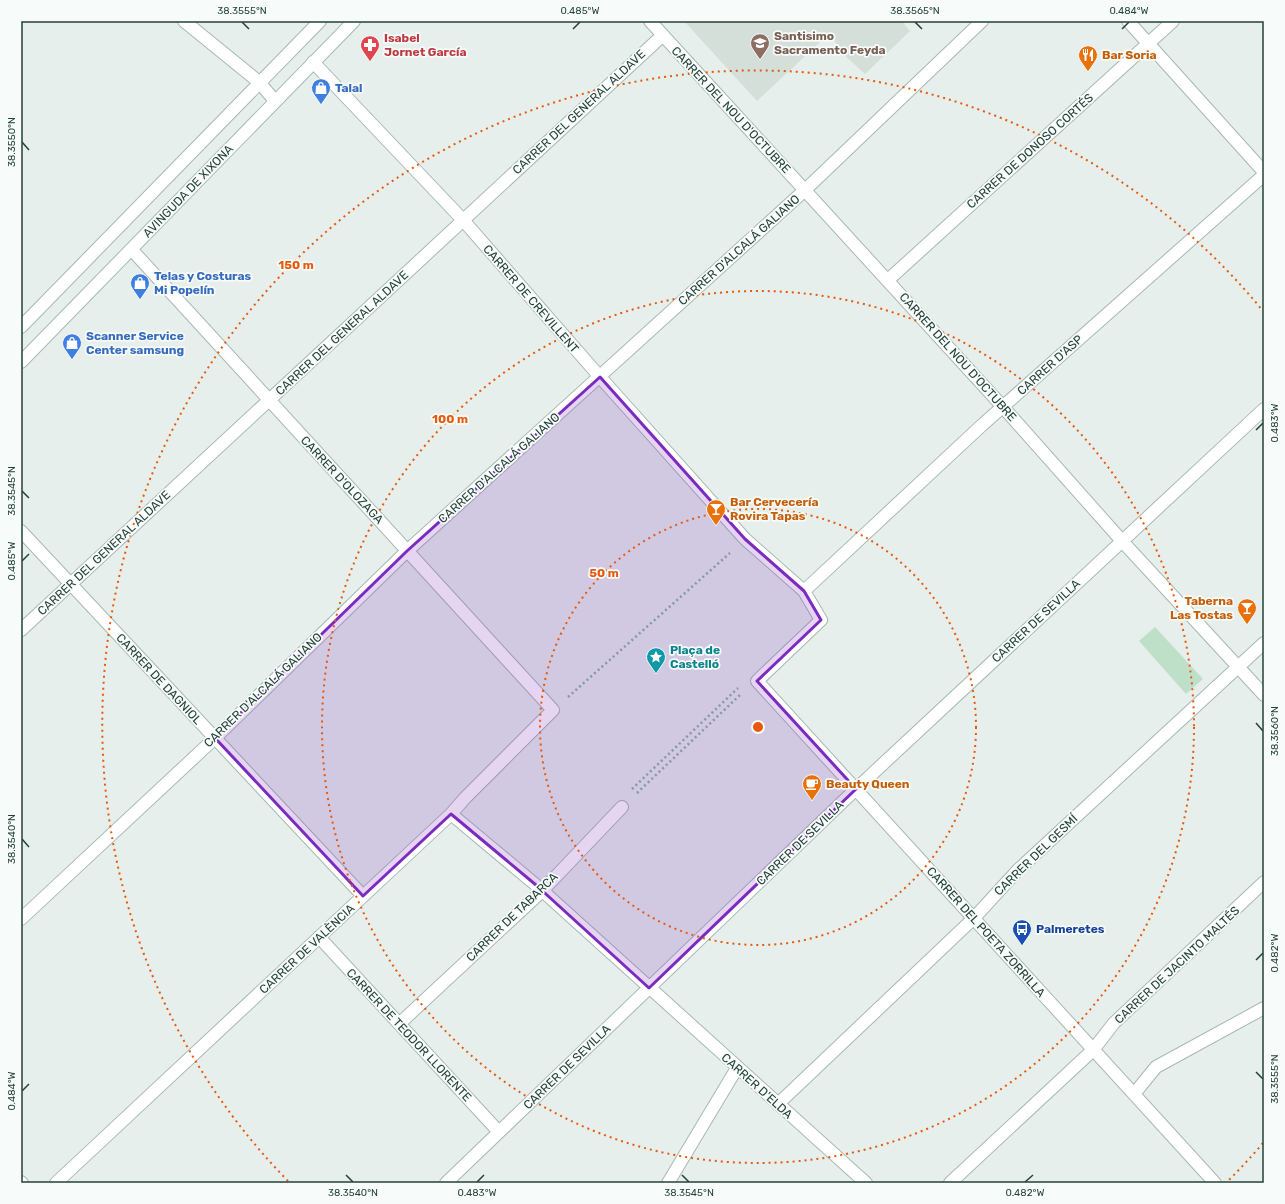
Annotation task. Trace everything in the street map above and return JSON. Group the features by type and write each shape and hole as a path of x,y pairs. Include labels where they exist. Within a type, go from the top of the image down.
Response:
{"street":[{"path":"184,21 258,82 275,101"},
{"name":"AVINGUDA DE XIXONA","path":"21,327 258,82 320,21"},
{"name":"AVINGUDA DE XIXONA","path":"21,362 354,21"},
{"name":"CARRER DEL NOU D'OCTUBRE","path":"650,21 1004,407 1122,541 1264,695"},
{"name":"CARRER D'ALCALÁ GALIANO","path":"21,919 215,738 407,551 805,190 982,21"},
{"path":"1128,21 1264,173"},
{"name":"CARRER DE DONOSO CORTÉS","path":"888,280 1173,21"},
{"name":"CARRER DEL GENERAL ALDAVE","path":"21,630 662,35"},
{"name":"CARRER DE CREVILLENT","path":"313,62 463,220 600,377 745,539"},
{"name":"CARRER D'ASP","path":"804,591 1004,407 1264,173"},
{"name":"CARRER D'OLOZAGA","path":"132,250 553,710"},
{"name":"CARRER DE SEVILLA","path":"446,1183 856,789 1264,409"},
{"name":"CARRER DE DAGNIOL","path":"21,531 364,896"},
{"path":"745,539 804,591 821,620 756,681"},
{"name":"CARRER DEL GESMÍ","path":"778,1104 974,918 1018,870 1264,643"},
{"name":"CARRER DEL POETA ZORRILLA","path":"756,681 1215,1183"},
{"name":"CARRER DE VALÈNCIA","path":"56,1183 451,814 465,798 553,710"},
{"name":"CARRER DE TABARCA","path":"399,1024 542,891 622,807"},
{"name":"CARRER D'ELDA","path":"451,814 542,891 866,1183"},
{"name":"CARRER DE JACINTO MALTÉS","path":"950,1183 1093,1050 1114,1023 1264,882"},
{"name":"CARRER DE TEODOR LLORENTE","path":"319,937 499,1132"},
{"path":"1134,1094 1156,1068 1264,1008"},
{"path":"668,1183 738,1068"}],"path":[{"path":"553,710 745,539"},
{"path":"633,788 744,683 756,681"},
{"path":"622,807 756,681"}],"highlighted area":[{"path":"600,377 745,539 804,591 821,620 757,681 856,789 649,988 536,885 451,814 363,896 215,738 407,551"}],"shaded area":[{"name":"Santisimo Sacramento Feyda","path":"684,21 902,21 910,31 865,74 839,50 831,32 757,101"}],"green space":[{"path":"1155,627 1203,679 1186,694 1139,641"}],"place":[{"name":"Santisimo Sacramento Feyda","path":"760,60"},
{"name":"Isabel Jornet García","path":"370,62"},
{"name":"Bar Soria","path":"1088,72"},
{"name":"Talal","path":"321,105"},
{"name":"Telas y Costuras Mi Popelín","path":"140,300"},
{"name":"Scanner Service Center samsung","path":"72,360"},
{"name":"Bar Cervecería Rovira Tapas","path":"716,526"},
{"name":"Taberna Las Tostas","path":"1247,625"},
{"name":"Plaça de Castelló","path":"656,674"},
{"name":"Beauty Queen","path":"812,801"},
{"name":"Palmeretes","path":"1022,946"}]}
